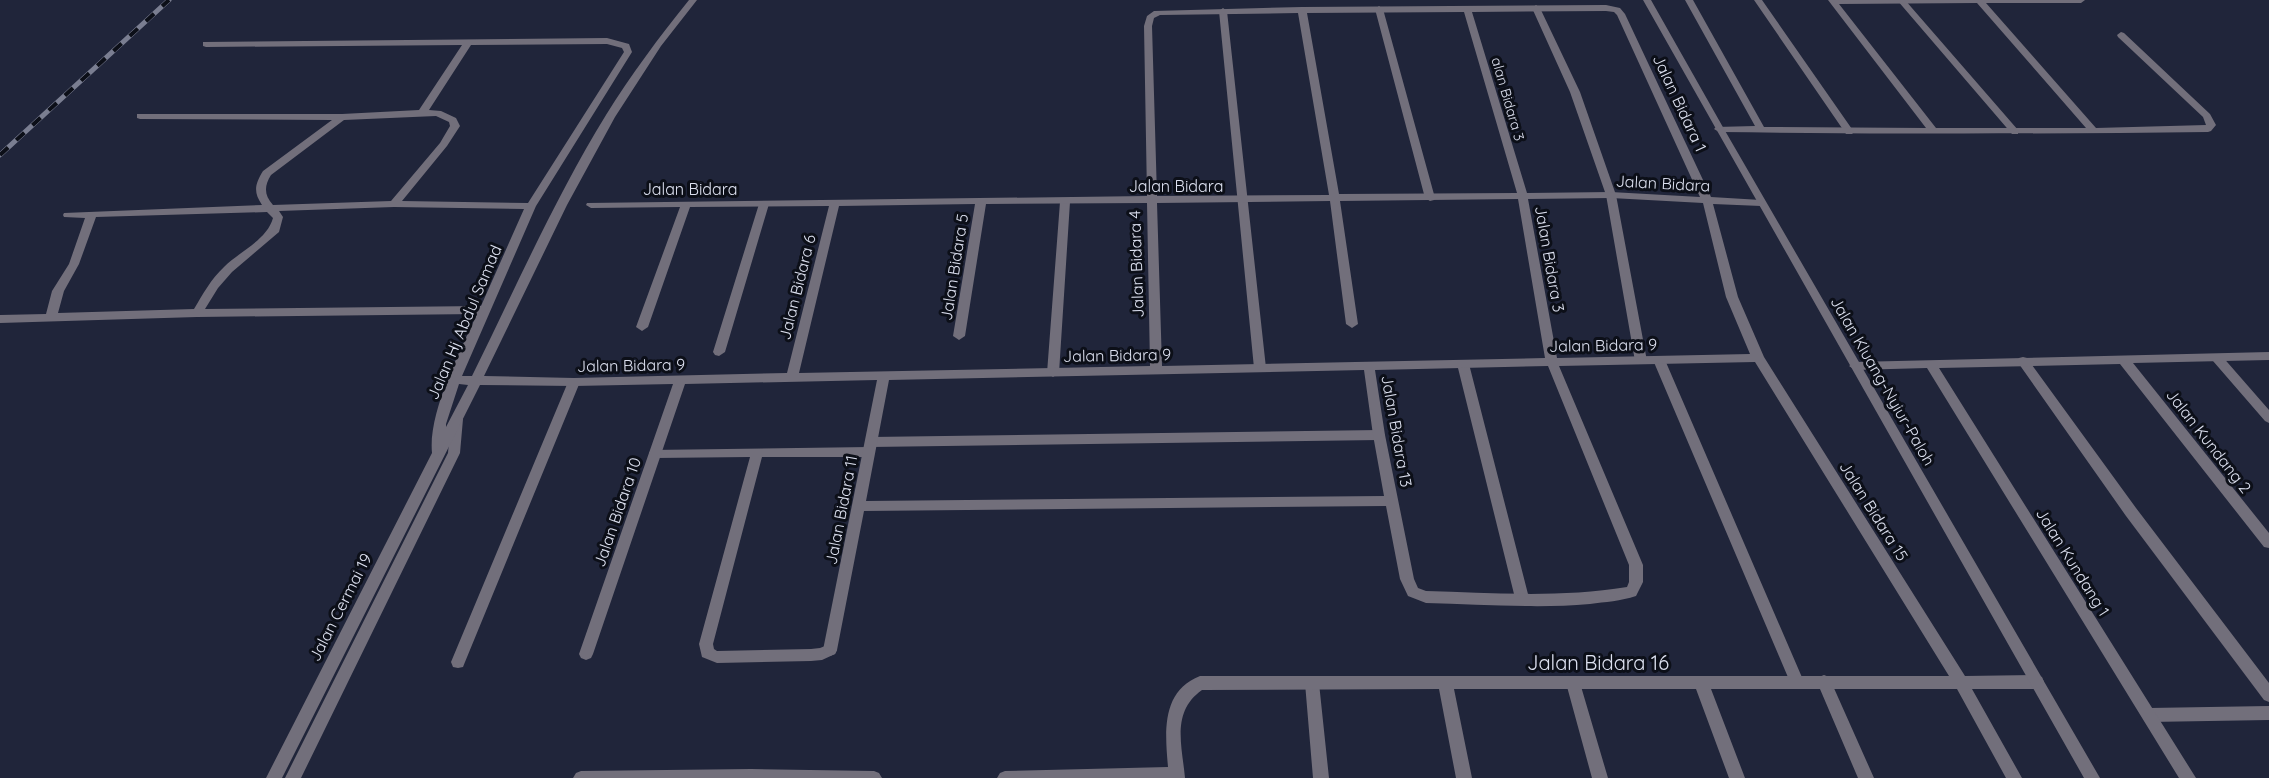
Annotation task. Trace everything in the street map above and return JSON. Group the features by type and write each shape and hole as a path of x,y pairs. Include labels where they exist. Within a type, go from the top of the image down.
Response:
{"street":[{"path":"293,778 446,453 457,419 561,205 610,117 657,45 693,0"},
{"name":"Jalan Kluang-Nyiur-Paloh","path":"1647,0 1761,203 2092,778"},
{"path":"1689,0 1762,131"},
{"path":"1758,0 1849,132"},
{"path":"1832,1 2081,0"},
{"path":"1832,1 1934,132"},
{"path":"1901,1 2015,132"},
{"path":"1980,1 2094,131"},
{"path":"1260,369 1223,11 1536,8 1575,92 1611,195 1641,361"},
{"name":"Jalan Bidara 1","path":"1536,8 1606,8 1617,10 1621,14 1707,200 1732,297 1758,358"},
{"path":"1379,9 1430,198"},
{"name":"alan Bidara 3","path":"1467,9 1523,196"},
{"path":"1302,10 1335,199 1352,324"},
{"name":"Jalan Bidara 4","path":"1156,371 1149,18 1160,12 1223,11"},
{"path":"1719,129 1849,132 2208,129 2211,124 2207,116 2121,35"},
{"name":"Jalan Hj Abdul Samad","path":"446,453 438,433 455,380 531,206 628,52 626,46 607,41 468,42"},
{"path":"206,44 468,42"},
{"path":"422,113 468,42"},
{"path":"140,116 342,117 422,113 446,116 453,120 455,126 444,144 394,204"},
{"path":"197,313 214,285 228,269 275,230 278,217 260,195 260,183 267,173 342,117"},
{"name":"Jalan Bidara","path":"591,205 1242,201 1611,195 1761,203"},
{"name":"Jalan Bidara 3","path":"1522,598 1606,597 1631,592 1636,582 1636,565 1552,363 1523,196"},
{"name":"Jalan Bidara 5","path":"959,336 981,202"},
{"path":"1053,373 1065,202"},
{"name":"Jalan Bidara 6","path":"792,378 835,203"},
{"path":"68,215 394,204 531,206"},
{"path":"642,327 686,204"},
{"path":"719,352 764,204"},
{"path":"51,318 58,291 74,264 92,214"},
{"path":"0,319 197,313 485,310"},
{"path":"1855,366 2269,356"},
{"name":"Jalan Bidara 9","path":"455,380 574,382 1758,358"},
{"name":"Jalan Bidara 15","path":"1758,358 1961,682 2014,778"},
{"path":"2217,358 2269,418"},
{"name":"Jalan Kundang 2","path":"2123,359 2269,543"},
{"path":"1659,360 1797,682"},
{"path":"2023,361 2131,512 2269,695"},
{"name":"Jalan Kundang 1","path":"1930,363 2188,778"},
{"path":"1463,364 1522,598"},
{"name":"Jalan Bidara 13","path":"1369,366 1379,435 1407,579 1413,592 1426,597 1522,598"},
{"name":"Jalan Bidara 11","path":"757,453 706,644 707,653 717,657 822,654 830,650 884,376"},
{"name":"Jalan Bidara 10","path":"586,654 680,380"},
{"path":"458,662 574,382"},
{"path":"655,453 757,453 870,447 1379,435"},
{"name":"Jalan Cermai 19","path":"274,778 446,453"},
{"path":"859,506 1392,501"},
{"path":"1701,682 1737,778"},
{"path":"1824,682 1866,778"},
{"name":"Jalan Bidara 16","path":"1177,776 1174,713 1186,691 1200,683 2037,682"},
{"path":"1312,683 1321,778"},
{"path":"1445,683 1464,778"},
{"path":"1573,683 1600,778"},
{"path":"2149,715 2269,713"},
{"path":"581,778 751,776 874,778"},
{"path":"1005,778 1177,776"}],"railway":[{"path":"0,155 169,0"}]}
